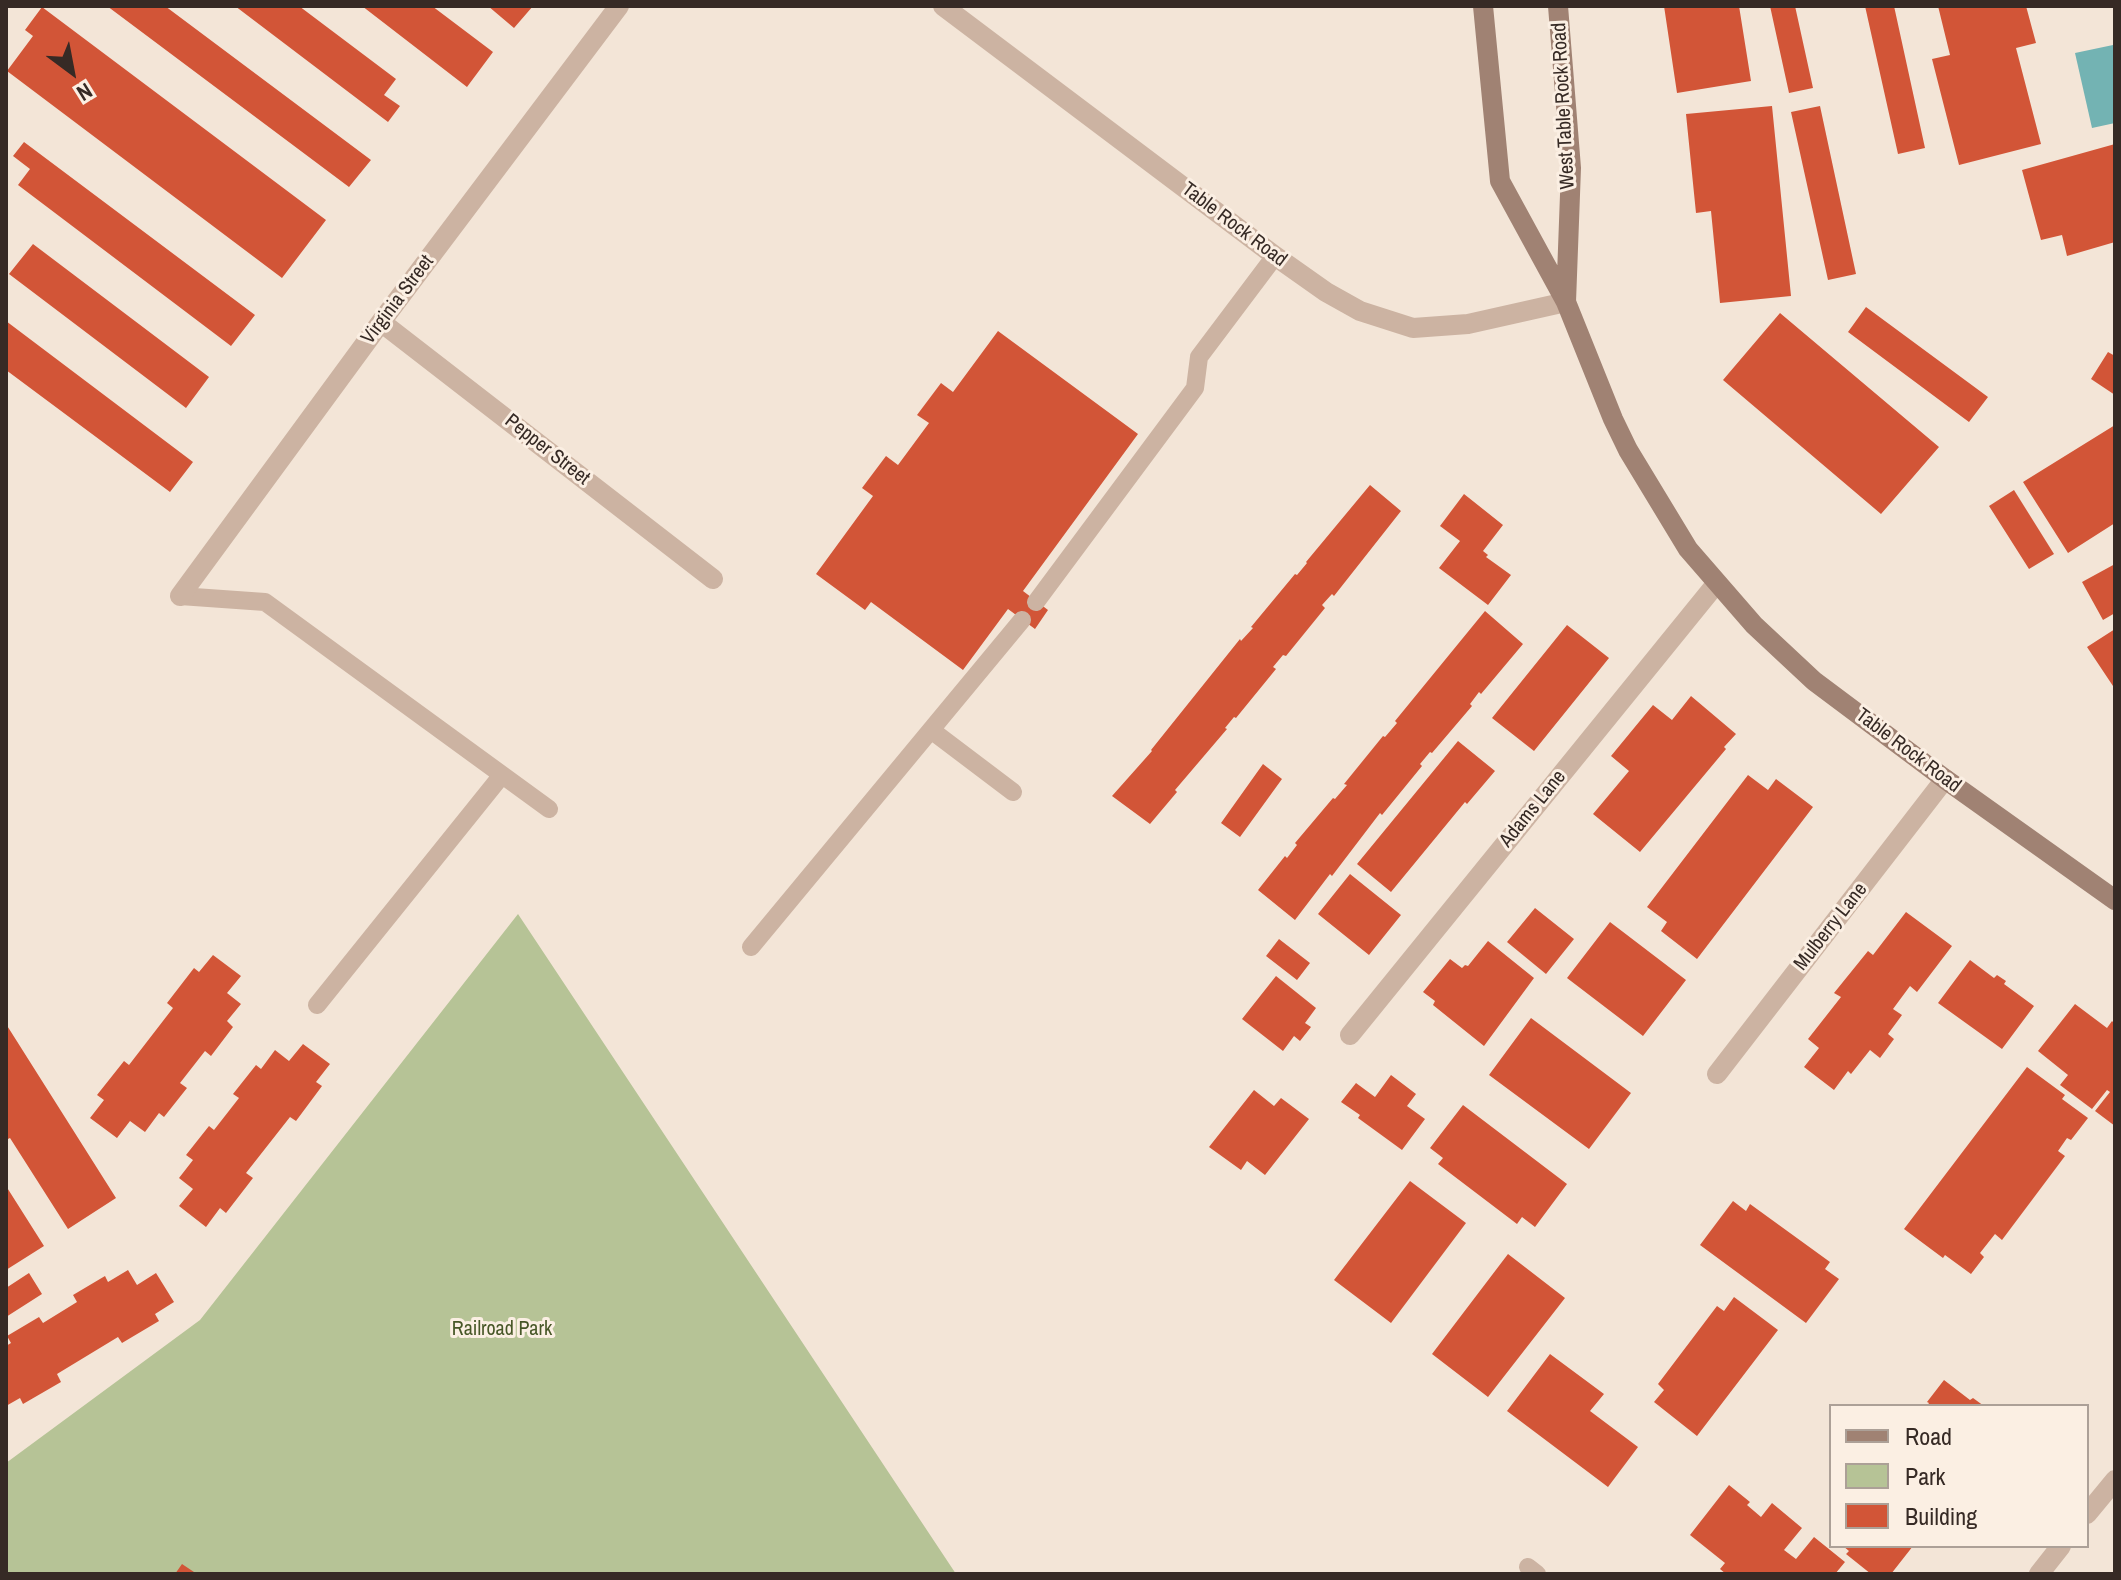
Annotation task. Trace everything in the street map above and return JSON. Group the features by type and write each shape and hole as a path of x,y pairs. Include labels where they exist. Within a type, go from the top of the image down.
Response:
{"main road":[{"name":"West Table Rock Road","path":"1483,6 1500,181 1566,302 1628,450 1688,549 1716,584"},
{"name":"West Table Rock Road","path":"1558,6 1571,168 1566,302"},
{"name":"Table Rock Road","path":"1716,584 1754,625 1814,681 2115,900"}],"street":[{"name":"Virginia Street","path":"180,596 619,6"},
{"name":"Table Rock Road","path":"943,6 1275,256 1326,292 1360,311 1413,328 1468,324 1566,302"},
{"name":"Pepper Street","path":"381,322 713,579"},
{"name":"Adams Lane","path":"1350,1035 1716,584"},
{"name":"Mulberry Lane","path":"1717,1074 1945,779"},
{"path":"2089,1512 2115,1480"},
{"path":"2039,1574 2059,1548"}],"lane":[{"path":"1036,602 1195,388 1199,357 1275,256"},
{"path":"180,596 265,602 549,809"},
{"path":"751,947 1022,620"},
{"path":"931,730 1013,792"},
{"path":"317,1005 502,775"}],"green space":[{"name":"Railroad Park","path":"518,914 956,1574 6,1574 6,1463 200,1320"}],"water":[{"path":"2113,45 2115,123 2092,128 2075,53"}],"building":[{"path":"107,6 165,6 371,160 349,187"},
{"path":"235,6 299,6 396,79 384,95 400,106 388,122"},
{"path":"362,6 432,6 493,52 467,87"},
{"path":"488,6 533,6 514,28"},
{"path":"1664,6 1739,6 1751,81 1677,93"},
{"path":"1770,6 1795,6 1813,88 1789,93"},
{"path":"1865,6 1894,6 1925,148 1898,154"},
{"path":"1938,6 2026,6 2036,43 2016,48 2041,144 1959,165 1932,59 1950,55"},
{"path":"42,7 326,220 282,278 7,71 33,36 25,30"},
{"path":"1772,106 1791,296 1720,303 1711,211 1696,213 1686,114"},
{"path":"1820,106 1856,274 1828,280 1791,112"},
{"path":"24,142 255,315 231,346 18,185 30,169 13,156"},
{"path":"2115,144 2115,242 2067,256 2062,235 2041,240 2022,170"},
{"path":"33,244 209,377 186,408 9,274"},
{"path":"1866,307 1988,397 1969,422 1848,332"},
{"path":"1780,313 1939,447 1881,514 1723,380"},
{"path":"6,321 193,462 170,492 6,370"},
{"path":"998,331 1138,434 1023,591 1048,610 1035,629 1008,609 963,670 871,602 865,610 816,574 873,496 862,488 886,456 898,465 929,423 917,415 941,383 953,392"},
{"path":"2108,352 2115,356 2115,395 2091,379"},
{"path":"2115,425 2115,523 2068,553 2023,482"},
{"path":"1370,485 1401,511 1334,596 1332,594 1322,605 1325,608 1286,656 1283,655 1273,667 1276,669 1150,824 1112,796"},
{"path":"2014,490 2054,554 2029,569 1989,506"},
{"path":"1464,494 1503,525 1483,551 1488,555 1486,557 1511,575 1488,605 1439,568 1460,541 1440,526"},
{"path":"2115,564 2115,613 2103,620 2082,582"},
{"path":"1485,611 1523,644 1481,694 1479,692 1470,704 1472,706 1420,764 1422,766 1382,815 1380,813 1295,920 1258,890 1347,785 1344,784 1397,723 1395,721"},
{"path":"1567,625 1609,658 1534,751 1492,718"},
{"path":"2115,629 2115,689 2087,647"},
{"path":"1691,696 1736,734 1640,852 1593,814 1629,771 1611,756 1653,705 1672,720"},
{"path":"1458,741 1495,771 1467,804 1465,802 1391,892 1357,864"},
{"path":"1263,764 1282,779 1240,837 1221,823"},
{"path":"1748,775 1768,790 1776,779 1813,807 1697,959 1661,931 1667,922 1647,907"},
{"path":"1350,874 1401,915 1369,955 1318,914"},
{"path":"1535,908 1574,939 1546,974 1507,942"},
{"path":"1906,912 1952,946 1917,992 1910,986 1893,1009 1902,1015 1888,1034 1894,1039 1880,1058 1870,1050 1834,1090 1804,1067 1819,1048 1808,1039 1841,997 1834,993 1868,951 1873,955"},
{"path":"1610,922 1686,980 1643,1036 1567,978"},
{"path":"1279,939 1310,963 1297,980 1266,956"},
{"path":"1488,941 1534,978 1484,1046 1433,1005 1435,1001 1423,992 1450,959 1462,968 1468,966"},
{"path":"213,955 241,976 227,993 241,1004 227,1021 233,1027 211,1056 205,1051 180,1083 187,1088 164,1117 159,1113 145,1132 130,1121 117,1138 90,1118 104,1100 97,1095 124,1061 129,1065 173,1008 167,1003 194,968 199,972"},
{"path":"1970,960 1994,978 1997,975 2006,981 2004,984 2034,1006 2002,1049 1938,1003"},
{"path":"1276,976 1316,1008 1305,1023 1311,1027 1300,1041 1294,1036 1283,1051 1242,1019"},
{"path":"2075,1004 2107,1028 2112,1021 2115,1024 2115,1126 2095,1111 2110,1092 2107,1090 2092,1109 2060,1085 2068,1075 2038,1051"},
{"path":"1531,1018 1631,1093 1589,1149 1489,1075"},
{"path":"6,1024 116,1198 68,1229 10,1138 6,1140"},
{"path":"303,1044 330,1064 316,1082 322,1086 296,1121 290,1117 246,1173 253,1178 226,1213 220,1208 206,1227 179,1206 193,1189 179,1178 193,1160 186,1155 209,1126 214,1130 239,1098 233,1094 256,1065 261,1069 275,1050 289,1061"},
{"path":"2027,1067 2065,1095 2062,1099 2088,1118 2071,1140 2067,1138 2058,1151 2065,1156 2002,1240 1995,1234 1980,1253 1984,1257 1971,1274 1904,1229"},
{"path":"1391,1075 1416,1094 1407,1106 1425,1119 1402,1150 1341,1102 1356,1083 1375,1097"},
{"path":"1254,1090 1274,1106 1281,1098 1309,1119 1265,1175 1247,1161 1241,1170 1209,1147"},
{"path":"1463,1105 1567,1184 1535,1227 1522,1217 1517,1224 1438,1164 1443,1158 1430,1148"},
{"path":"1410,1181 1466,1223 1391,1323 1334,1280"},
{"path":"6,1186 44,1246 6,1270"},
{"path":"1733,1201 1746,1211 1750,1204 1830,1262 1825,1269 1839,1279 1806,1323 1700,1245"},
{"path":"1508,1254 1565,1298 1488,1397 1432,1354"},
{"path":"128,1270 137,1285 156,1273 174,1302 155,1314 159,1321 122,1343 118,1337 57,1374 61,1382 23,1404 20,1398 6,1406 6,1346 11,1343 7,1336 39,1317 43,1323 77,1302 73,1295 105,1276 108,1282"},
{"path":"29,1273 42,1294 6,1317 6,1288"},
{"path":"1734,1297 1778,1330 1697,1436 1654,1402 1664,1390 1658,1384 1717,1306 1724,1311"},
{"path":"1550,1354 1604,1394 1590,1411 1638,1447 1608,1487 1507,1411"},
{"path":"1944,1380 1970,1400 1973,1398 1981,1404 1928,1404"},
{"path":"1729,1485 1750,1502 1747,1505 1761,1517 1772,1503 1802,1528 1784,1550 1796,1559 1814,1537 1845,1562 1835,1574 1726,1574 1720,1569 1725,1563 1690,1535"},
{"path":"1845,1548 1911,1548 1891,1574 1871,1574 1846,1554 1849,1551"},
{"path":"182,1564 197,1574 175,1574"}]}
